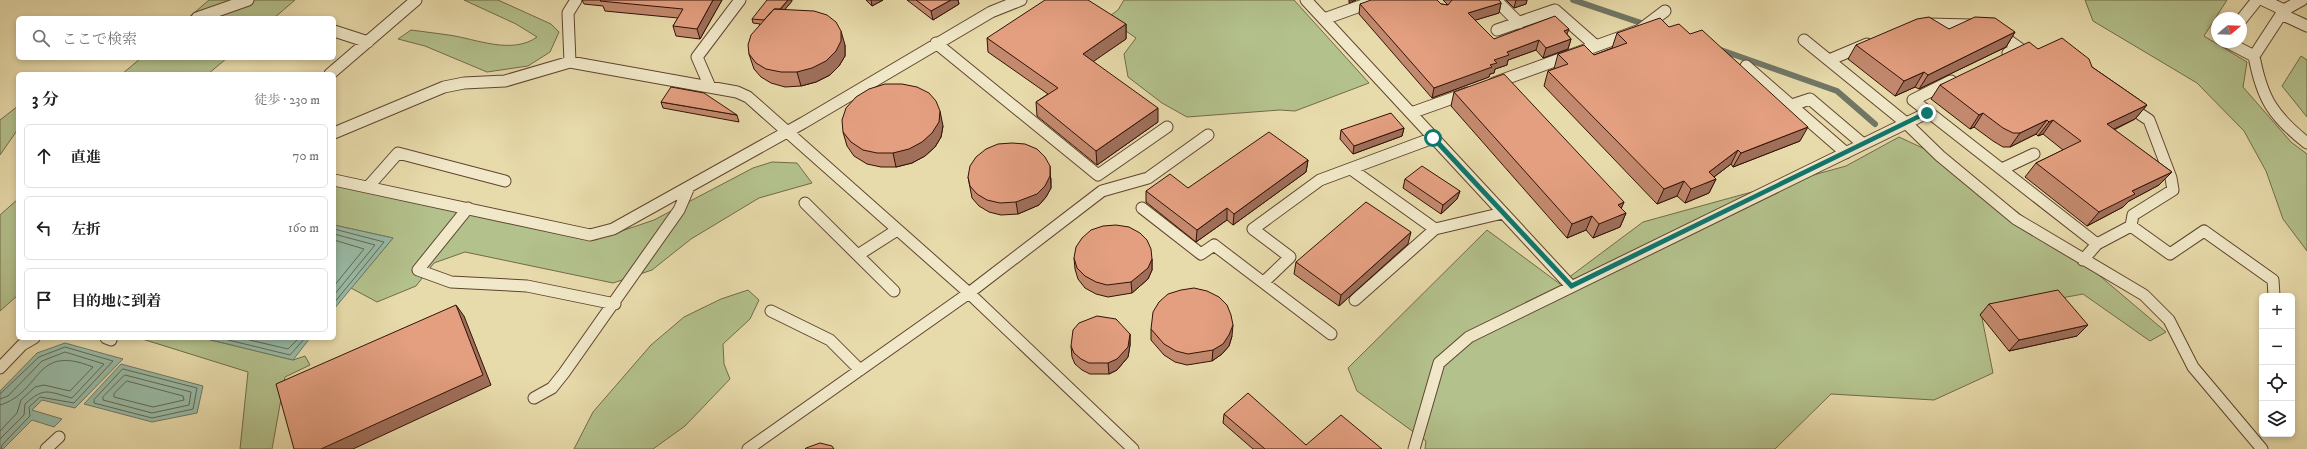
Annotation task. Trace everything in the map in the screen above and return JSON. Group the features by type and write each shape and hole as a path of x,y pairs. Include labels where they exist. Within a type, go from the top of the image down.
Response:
{"lane":[{"path":"203,16 248,0"},
{"path":"332,72 416,0"},
{"path":"570,62 568,13 576,0"},
{"path":"710,87 697,57 740,0"},
{"path":"336,180 590,235 613,229 786,132 991,12 1021,0"},
{"path":"1306,0 1571,286"},
{"path":"1324,19 1377,0"},
{"path":"1496,0 1519,23"},
{"path":"2247,12 2257,0"},
{"path":"2262,0 2307,26"},
{"path":"2302,0 2282,12 2254,56 2259,86 2269,109 2307,143"},
{"path":"1497,30 1555,10 1596,46"},
{"path":"1411,113 1640,30 1665,11"},
{"path":"1920,24 1984,25 2019,48 1998,58"},
{"path":"336,32 368,42"},
{"path":"1829,60 1878,39"},
{"path":"1804,40 1906,123 1940,156 2016,219 2144,295 2169,320 2193,367 2262,449"},
{"path":"936,43 1098,175 1167,127"},
{"path":"2239,48 2254,56"},
{"path":"336,131 444,87 464,83 505,81 570,62 737,92 748,97 969,294 1133,449"},
{"path":"1746,66 1846,153"},
{"path":"1962,76 1913,100 1927,113 2002,169 2097,244"},
{"path":"2117,98 2149,120 2172,178 2173,190 2133,215 2131,226"},
{"path":"1792,106 1810,99 1863,144"},
{"path":"1414,449 1439,363 1469,337 1927,113"},
{"path":"748,449 969,294 1102,191 1148,178 1208,135"},
{"path":"1264,282 1290,257 1253,229 1320,180 1433,138"},
{"path":"368,187 398,153 506,181"},
{"path":"2002,169 2034,154"},
{"path":"1351,169 1435,229"},
{"path":"534,398 552,388 615,304 679,210 689,187"},
{"path":"805,203 894,291"},
{"path":"468,208 418,270 451,282 479,286 528,286 615,304"},
{"path":"1142,208 1201,254 1214,244 1331,334"},
{"path":"1355,300 1435,229 1503,213"},
{"path":"2084,260 2097,244 2131,226"},
{"path":"2131,226 2170,254 2204,231 2273,280 2274,293"},
{"path":"858,256 897,230"},
{"path":"771,311 830,340 860,370"},
{"path":"0,368 22,345 31,340"},
{"path":"46,449 59,437"}],"shaded area":[{"path":"209,0 295,0 276,16 190,16"},
{"path":"464,0 498,0 551,24 559,32 550,52 528,66 487,72 425,46 398,39 411,30 505,45 516,45 537,37 516,24"},
{"path":"1124,0 1294,0 1369,83 1295,111 1280,110 1187,117 1162,103 1128,77 1124,54 1136,38 1107,18 1118,10"},
{"path":"2085,0 2227,0 2219,12 2211,12 2211,25 2204,36 2211,40 2211,48 2224,48 2247,62 2243,87 2291,142 2307,154 2307,251 2283,219 2266,171 2244,131 2197,83 2093,21"},
{"path":"2301,56 2307,60 2307,117 2282,86"},
{"path":"139,60 225,60 210,72 124,72"},
{"path":"16,108 16,132 0,155 0,120"},
{"path":"1899,137 1942,157 1960,169 2081,260 2166,332 2150,341 2083,294 1981,313 1993,373 1934,400 1831,394 1775,449 1425,449 1426,441 1357,391 1348,368 1487,230 1560,284 1643,222 1846,166"},
{"path":"772,162 797,163 812,183 759,198 691,239 652,270 613,283 465,252 434,263 416,286 377,302 351,288 393,238 336,225 336,182 595,240 654,220 753,168"},
{"path":"16,201 16,297 0,311 0,215"},
{"path":"748,290 759,300 750,319 723,344 724,364 730,379 685,426 653,449 574,449 593,412 651,345 684,317 721,299"},
{"path":"145,340 211,340 293,360 305,356 310,365 285,377 272,449 240,449 248,372"}],"water":[{"path":"336,225 393,238 336,307"},
{"path":"211,340 308,340 293,360"},
{"path":"65,343 123,359 75,408 42,400 32,410 62,419 54,427 32,420 3,449 0,449 0,391 37,353"},
{"path":"121,364 203,386 197,413 152,422 84,404"}],"building":[{"path":"713,0 697,29 673,26 683,9 600,1"},
{"path":"767,0 788,0 780,9 774,9 764,20 752,19"},
{"path":"916,0 951,0 931,11"},
{"path":"1045,0 1088,0 1126,24 1083,54 1158,108 1096,151 1036,102 1058,88 987,38"},
{"path":"1371,0 1437,0 1441,4 1448,5 1452,0 1499,0 1501,3 1468,13 1494,39 1555,16 1569,29 1564,31 1571,39 1546,48 1539,40 1507,52 1509,55 1494,60 1497,63 1490,65 1492,67 1434,88 1360,4"},
{"path":"774,9 814,11 827,15 836,22 841,31 841,41 836,51 826,61 812,68 797,72 781,72 766,69 756,63 749,54 748,45 751,35"},
{"path":"1929,17 1949,29 1975,17 1995,18 2015,32 1928,75 1924,72 1904,81 1856,45 1917,19"},
{"path":"1660,18 1669,27 1679,24 1690,34 1702,30 1808,127 1741,153 1738,150 1709,172 1716,179 1691,189 1684,181 1664,189 1548,71 1568,64 1558,54 1584,45 1594,55 1627,43 1617,33"},
{"path":"2062,38 2089,59 2092,67 2147,105 2107,124 2172,172 2132,191 2135,194 2099,212 2036,163 2081,141 2053,120 2049,122 2047,120 2020,133 2013,133 2003,128 1983,113 1979,115 1940,85 2029,42 2038,49"},
{"path":"1504,74 1624,202 1618,205 1626,213 1599,224 1592,216 1572,224 1454,92"},
{"path":"885,84 902,84 917,87 929,93 936,101 940,111 939,122 932,133 922,142 909,149 893,153 877,153 863,150 851,142 843,132 842,120 846,108 856,97 869,89"},
{"path":"671,87 704,93 737,115 661,102"},
{"path":"1391,113 1404,128 1354,146 1341,130"},
{"path":"1269,132 1308,160 1234,214 1227,208 1197,230 1146,191 1170,174 1188,188"},
{"path":"998,144 1025,144 1037,149 1045,157 1050,166 1050,176 1045,186 1037,194 1016,202 1000,203 987,200 977,194 970,186 968,177 970,166 976,157 986,149"},
{"path":"1422,166 1460,191 1443,205 1405,179"},
{"path":"1366,202 1411,232 1341,295 1296,262"},
{"path":"1116,225 1129,227 1140,233 1147,240 1151,249 1152,259 1148,268 1131,282 1107,285 1096,282 1085,276 1077,268 1074,258 1076,247 1082,238 1091,230 1103,226"},
{"path":"1194,288 1207,291 1219,297 1227,305 1233,325 1223,344 1213,350 1188,354 1176,351 1164,344 1151,329 1153,312 1159,302 1168,294"},
{"path":"2058,290 2088,325 2019,340 1989,304"},
{"path":"456,305 483,375 321,449 294,449 276,384"},
{"path":"1097,316 1116,319 1130,334 1128,347 1117,359 1108,363 1089,363 1074,353 1071,346 1073,330 1079,323"},
{"path":"1248,393 1306,445 1341,415 1382,449 1265,449 1224,414"},
{"path":"820,443 832,446 834,449 805,449 806,448"}],"waterway":[{"path":"1573,0 1647,25"},
{"path":"1718,49 1837,91 1875,124"}],"route":[{"path":"1433,138 1571,286 1927,113"}]}
